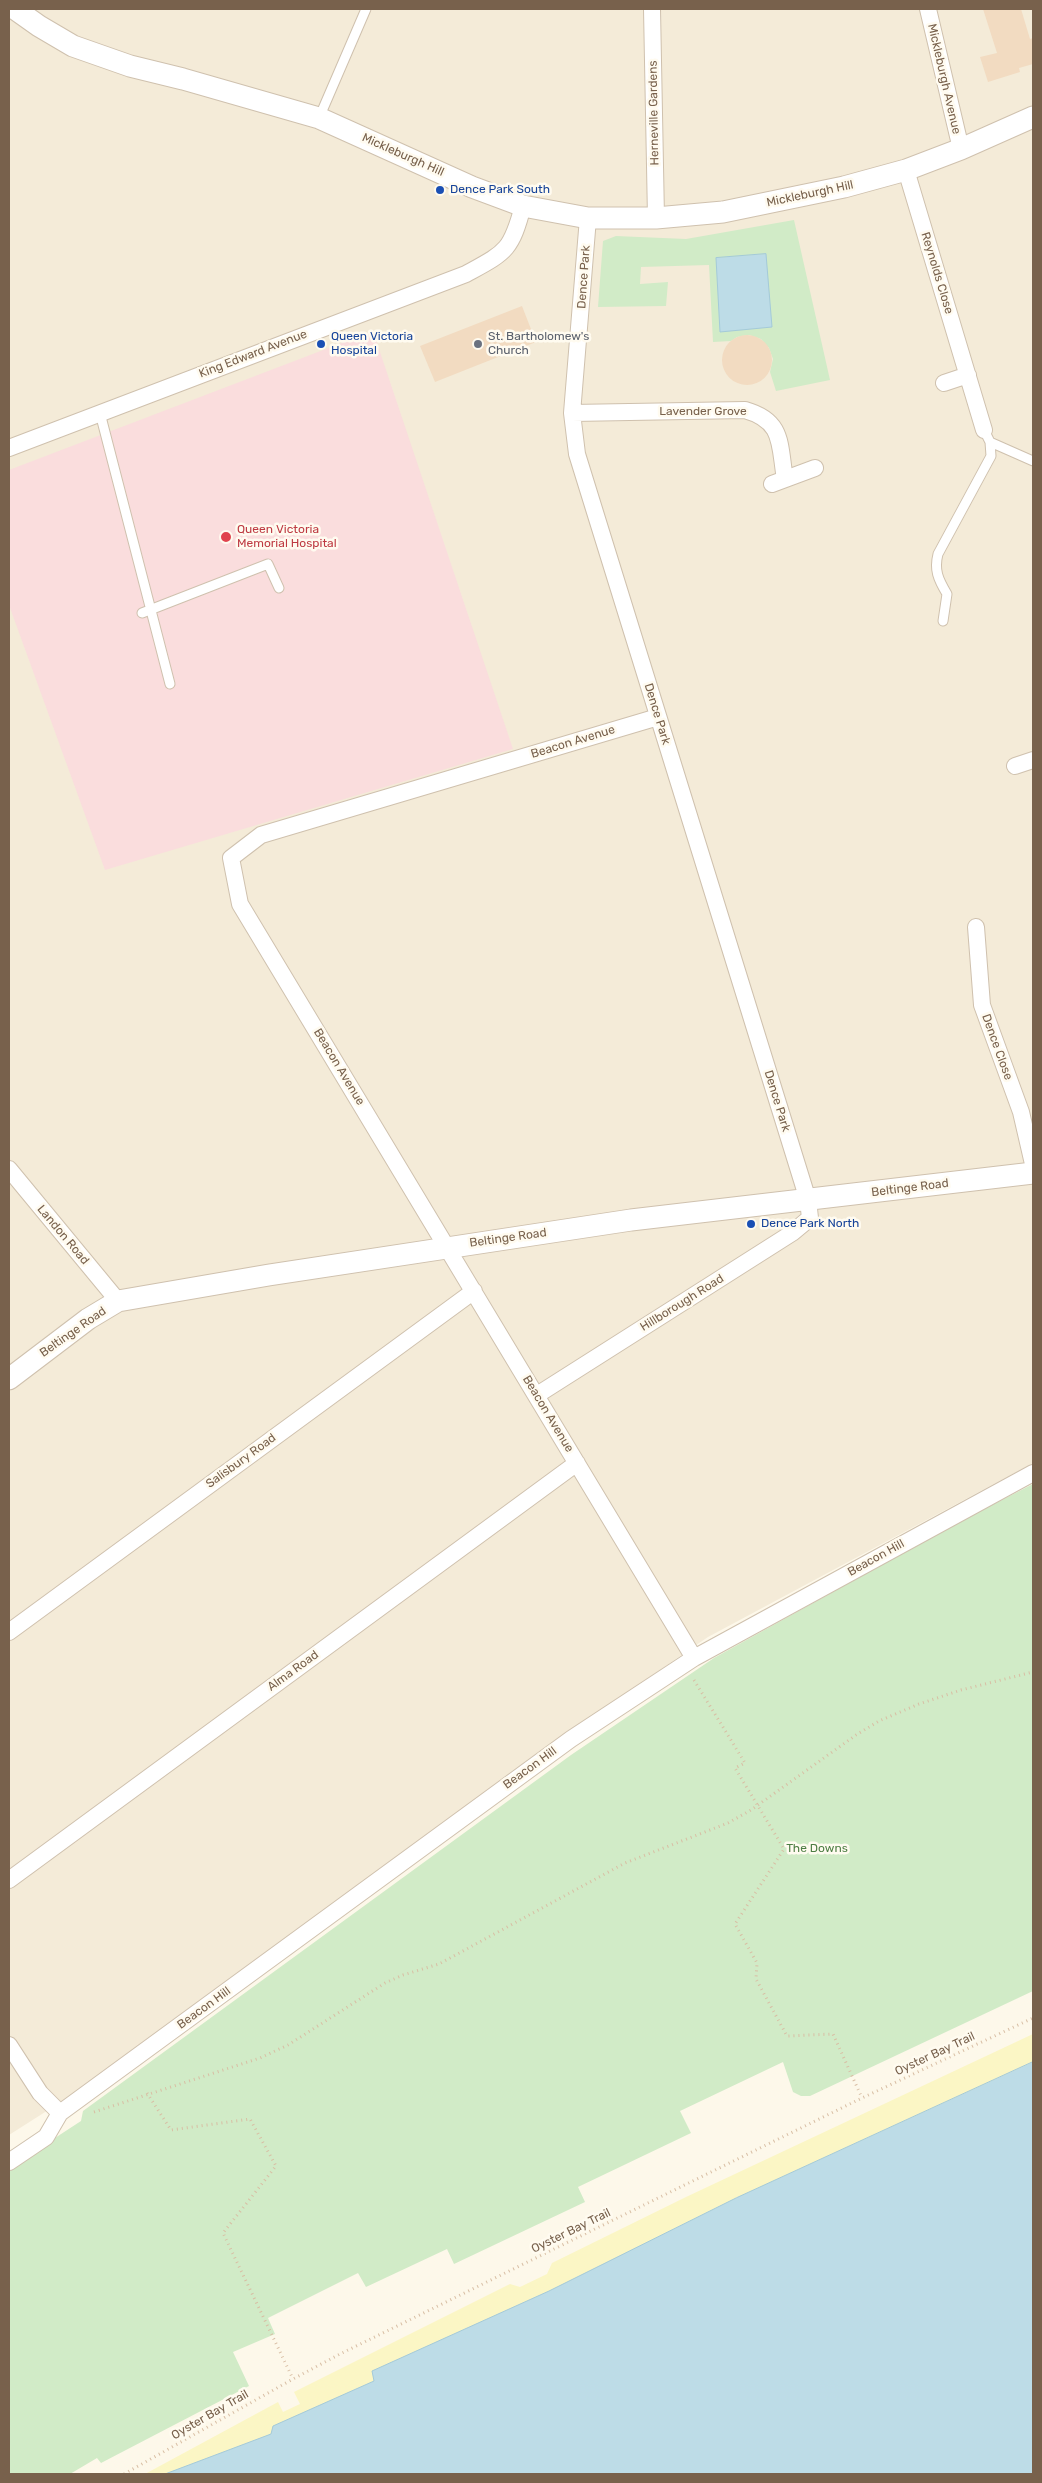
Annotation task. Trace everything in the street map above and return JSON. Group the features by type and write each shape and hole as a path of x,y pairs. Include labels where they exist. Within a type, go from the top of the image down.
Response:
{"street":[{"name":"Mickleburgh Hill","path":"16,9 38,26 73,46 130,66 183,78 319,118 472,187 523,206 588,218 656,218 723,212 844,187 906,170 961,149 1033,117"},
{"name":"Herneville Gardens","path":"652,9 656,218"},
{"name":"Mickleburgh Avenue","path":"928,9 961,149"},
{"name":"Reynolds Close","path":"906,170 987,436"},
{"name":"King Edward Avenue","path":"9,448 466,274 498,257 514,239 523,206"},
{"name":"Dence Park","path":"588,218 572,413 577,454 808,1200"},
{"path":"944,383 968,375"},
{"name":"Lavender Grove","path":"572,413 745,410 760,414 770,422 778,436 778,481 815,468"},
{"name":"Beacon Avenue","path":"658,717 261,835 231,858 240,904 537,1395 689,1661"},
{"path":"1015,766 1033,760"},
{"name":"Dence Close","path":"976,926 982,1005 1022,1112 1033,1164"},
{"name":"Landon Road","path":"9,1169 118,1301"},
{"name":"Beltinge Road","path":"9,1379 88,1320 118,1301 448,1247 631,1220 1033,1173"},
{"name":"Hillborough Road","path":"537,1395 792,1233 810,1218 808,1200"},
{"name":"Salisbury Road","path":"9,1632 474,1291"},
{"name":"Alma Road","path":"9,1880 577,1463"},
{"name":"Beacon Hill","path":"60,2114 563,1745 689,1661 1033,1473"},
{"path":"9,2045 40,2093 60,2114 46,2137 9,2162"}],"lane":[{"path":"319,118 366,9"},
{"path":"100,413 146,611 170,684"},
{"path":"987,436 1033,461"},
{"path":"943,621 947,594 939,581 934,567 938,554 990,456 987,436"},
{"path":"146,611 268,564 279,588"}],"path":[{"path":"689,1661 745,1763 735,1768 784,1849 734,1924 757,1963 756,1979 787,2036 833,2034 862,2098"},
{"path":"60,2114 95,2112 260,2058 288,2044 385,1983 402,1975 439,1964 617,1866 728,1823 758,1806 856,1735 879,1721 919,1704 961,1690 1033,1672"},
{"name":"Oyster Bay Trail","path":"124,2474 293,2378 862,2098 1033,2018"},
{"path":"147,2094 172,2130 250,2119 276,2166 223,2233 293,2378"}],"shaded area":[{"path":"9,9 1033,9 1033,1463 708,1637 575,1728 64,2100 9,2135"},
{"name":"Queen Victoria Memorial Hospital","path":"373,331 513,749 105,870 9,605 9,470"}],"green space":[{"path":"794,220 830,380 776,391 770,372 773,359 769,348 761,339 749,335 737,337 731,341 713,342 709,265 641,267 640,284 668,282 666,306 598,307 603,241 616,236 686,239"},
{"name":"The Downs","path":"1033,1484 1033,1991 810,2096 801,2096 793,2092 783,2062 680,2111 691,2133 578,2187 585,2202 454,2264 447,2249 366,2287 358,2273 268,2318 275,2334 233,2352 249,2386 101,2463 97,2458 70,2474 9,2474 9,2168 81,2121 83,2111 571,1755 714,1658 959,1522"}],"sand":[{"path":"1033,2034 1033,2127 276,2474 145,2474 278,2402 283,2412 300,2404 294,2392 510,2284 520,2287 547,2274 552,2263 686,2197"}],"water":[{"path":"766,254 772,327 720,332 716,258"},
{"path":"1033,2062 1033,2474 165,2474 271,2434 273,2426 374,2381 372,2371 549,2291 736,2198"}],"building":[{"path":"983,9 1021,9 1030,39 1033,38 1033,64 1019,68 1020,72 988,82 980,57 997,53"},
{"name":"St. Bartholomew's Church","path":"522,306 536,342 435,382 420,346"},
{"path":"742,335 752,335 765,342 772,355 772,365 765,378 752,385 742,385 733,381 726,374 722,365 722,355 726,346 733,339"}],"place":[{"name":"Dence Park South","path":"440,190"},
{"name":"Queen Victoria Hospital","path":"321,344"},
{"name":"St. Bartholomew's Church","path":"478,344"},
{"name":"Queen Victoria Memorial Hospital","path":"226,537"},
{"name":"Dence Park North","path":"751,1224"}]}
